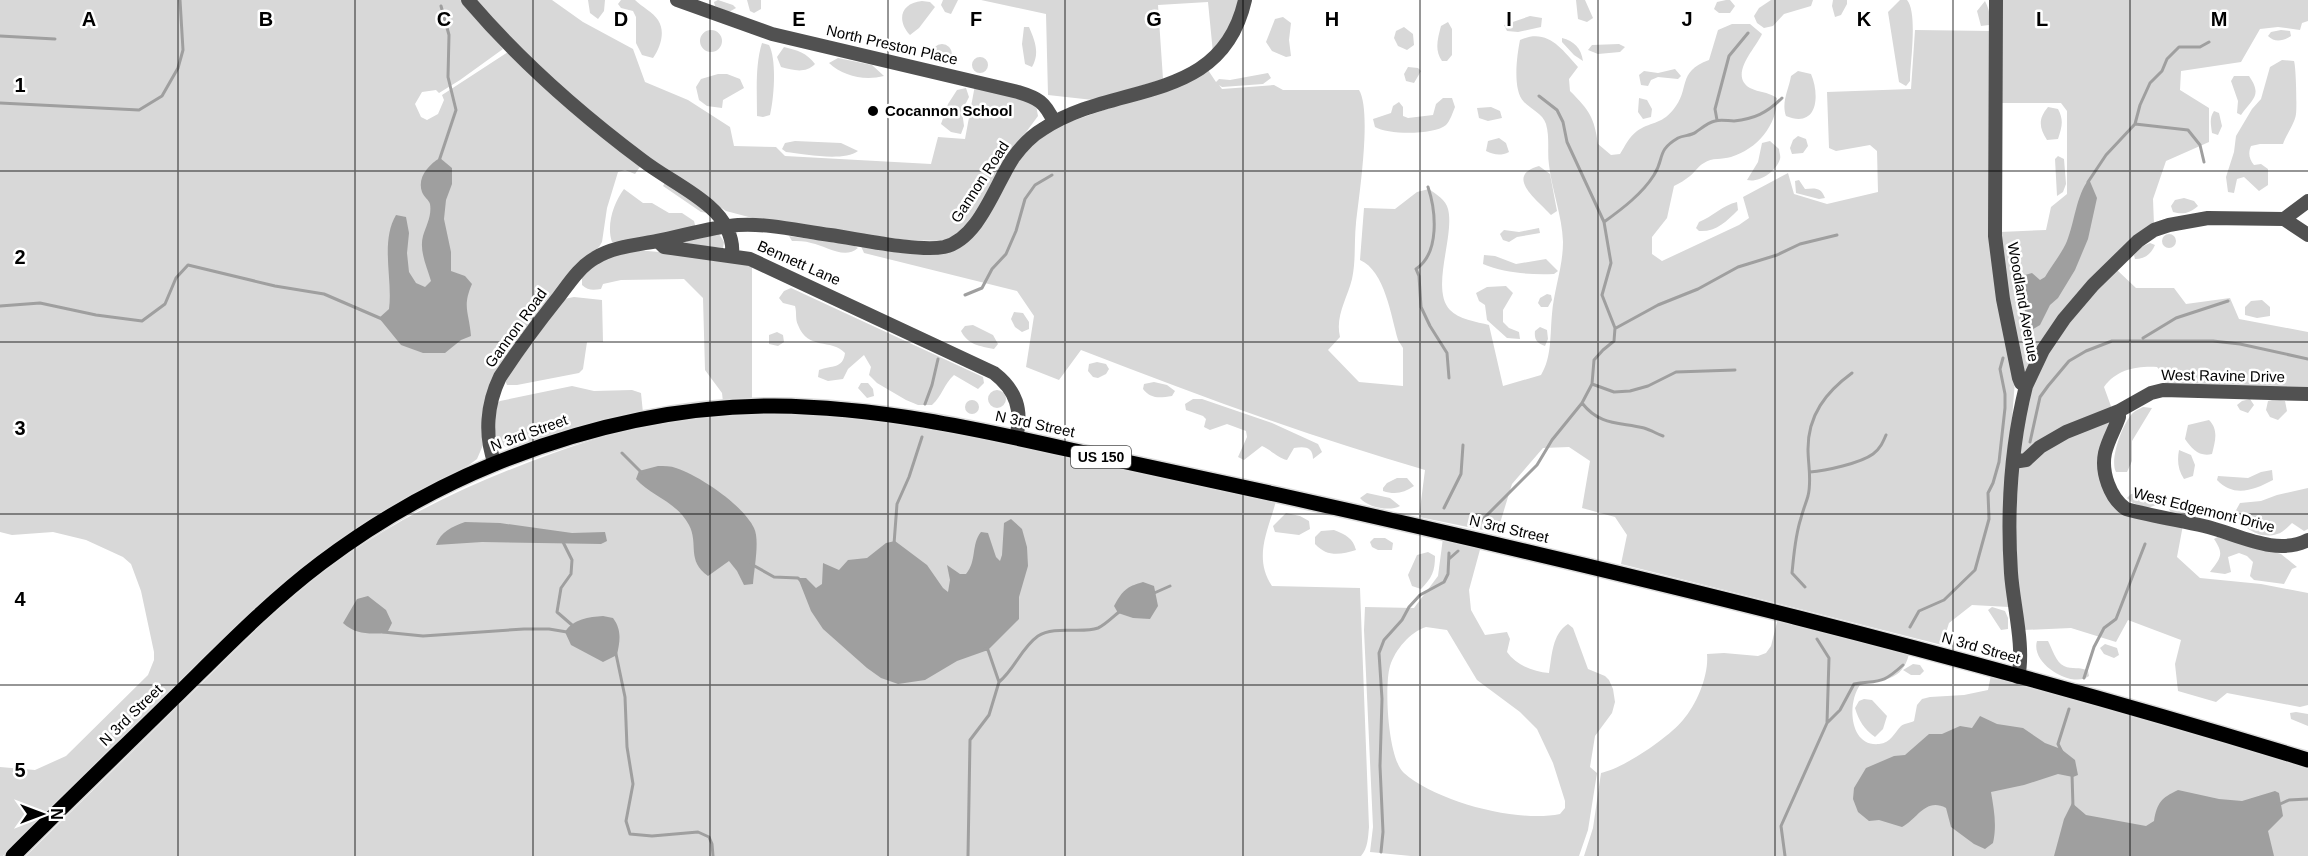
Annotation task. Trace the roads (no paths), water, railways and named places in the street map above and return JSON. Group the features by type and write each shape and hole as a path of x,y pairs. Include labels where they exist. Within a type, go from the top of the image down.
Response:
{"main road":[{"name":"N 3rd Street","path":"13,856 281,596 316,566 369,529 413,503 495,464 547,445 600,429 683,413 746,407 843,408 907,416 1016,438 1575,563 1867,635 2308,760"}],"street":[{"name":"Bennett Lane","path":"468,0 508,47 555,89 644,162 710,206 731,237 732,255 750,259 777,271 994,373 1009,386 1015,398 1018,423 1016,438"},
{"name":"North Preston Place","path":"677,0 772,34 1037,98 1050,112 1054,122"},
{"name":"Gannon Road","path":"495,464 489,438 490,404 500,377 516,352 565,288 594,258 618,248 746,225 919,247 946,246 964,237 974,226 1014,156 1026,142 1054,122 1179,80 1208,64 1232,37 1245,0"},
{"name":"Woodland Avenue","path":"1996,0 1995,236 2003,299 2019,378 2026,386 2013,462 2011,569 2021,661 2018,677"},
{"path":"2284,219 2308,201"},
{"path":"2026,386 2043,350 2064,319 2110,268 2138,241 2154,230 2208,218 2284,219 2308,235"},
{"name":"Gannon Road","path":"658,241 664,247 732,255"},
{"name":"West Ravine Drive","path":"2013,462 2026,460 2040,447 2066,432 2119,411 2151,393 2163,390 2308,394"},
{"name":"West Edgemont Drive","path":"2119,411 2120,417 2104,455 2107,478 2117,503 2126,509 2206,526 2271,545 2290,545 2308,540"}],"waterway":[{"path":"0,103 139,110 162,96 178,68 183,50 180,0"},
{"path":"439,161 456,110 448,77 449,35 441,6"},
{"path":"1717,120 1715,109 1729,56 1748,33"},
{"path":"0,36 55,39"},
{"path":"2088,182 2106,155 2135,124 2140,105 2150,83 2162,71 2167,59 2179,47 2200,47 2209,42"},
{"path":"1481,521 1537,465 1552,440 1582,403 1592,384 1594,360 1614,341 1615,328 1602,295 1611,263 1604,222 1567,142 1563,122 1557,110 1539,96"},
{"path":"1604,222 1644,189 1657,169 1664,151 1671,143 1712,122 1754,117 1771,108 1782,98"},
{"path":"2135,124 2188,130 2200,145 2204,162"},
{"path":"965,295 982,288 992,269 1006,254 1016,231 1025,199 1035,185 1052,175"},
{"path":"1428,187 1433,208 1434,231 1429,253 1416,269 1419,276 1421,307 1447,353 1449,378"},
{"path":"1616,328 1738,267 1777,255 1800,244 1837,235"},
{"path":"0,306 40,303 96,315 142,321 165,304 176,278 188,265 275,286 324,294 382,319"},
{"path":"2143,338 2176,318 2228,301"},
{"path":"2030,442 2040,397 2048,386 2069,361 2086,351 2112,341 2213,341 2240,344 2308,359"},
{"path":"1910,627 1919,611 1944,600 1975,570 1989,519 1988,493 1999,462 2005,408 2000,369 2003,358"},
{"path":"925,404 938,359"},
{"path":"1592,384 1614,392 1630,391 1648,386 1676,372 1735,370"},
{"path":"1805,587 1792,573 1797,532 1809,490 1808,449 1811,425 1827,396 1852,373"},
{"path":"1582,403 1596,416 1603,419 1644,428 1663,436"},
{"path":"1810,472 1843,466 1867,457 1878,450 1886,435"},
{"path":"894,544 897,504 909,477 922,437"},
{"path":"1444,508 1461,474 1463,445"},
{"path":"622,453 642,473"},
{"path":"563,542 572,560 571,574 561,588 557,612 572,625"},
{"path":"2084,678 2094,647 2104,628 2116,619 2145,544"},
{"path":"1449,559 1458,551"},
{"path":"1381,852 1383,832 1380,766 1382,699 1379,653 1384,640 1402,620 1409,607 1420,595 1444,582 1448,574 1449,553"},
{"path":"751,564 774,577 800,580"},
{"path":"1152,594 1170,586"},
{"path":"999,682 1027,646 1038,636 1052,631 1098,628 1120,611"},
{"path":"383,632 423,636 524,629 567,632"},
{"path":"1817,639 1829,658 1827,723"},
{"path":"968,856 970,740 989,715 999,682 988,650 985,649"},
{"path":"616,654 625,697 627,747 633,784 626,821 630,834 652,836 698,832 709,837 713,856"},
{"path":"1785,856 1781,826 1827,723 1840,710 1854,684 1881,680 1903,665"},
{"path":"2062,752 2058,744 2069,709"},
{"path":"2072,774 2073,807"},
{"path":"2278,805 2289,800 2308,799"}],"place":[{"name":"Cocannon School","path":"873,111"}]}
